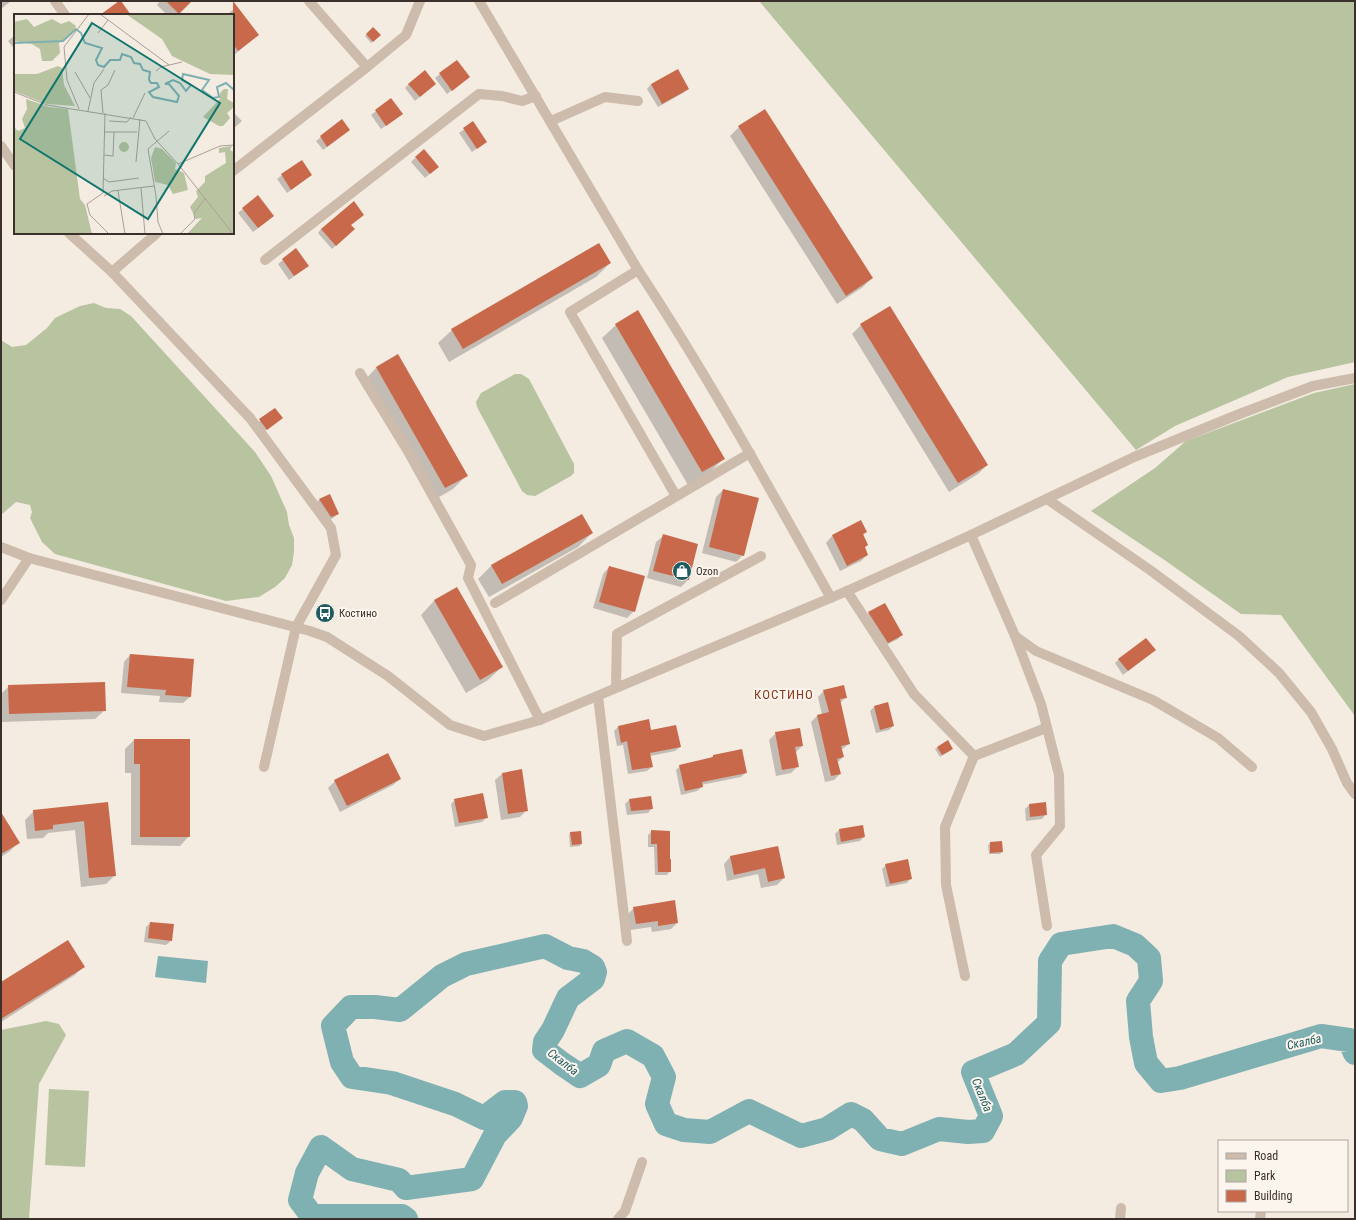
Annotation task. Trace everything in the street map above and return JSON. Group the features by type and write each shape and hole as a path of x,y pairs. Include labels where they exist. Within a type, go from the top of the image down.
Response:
{"street":[{"path":"55,1 64,14"},
{"path":"309,1 367,67"},
{"path":"234,170 406,35 420,1"},
{"path":"479,1 638,270 750,453 831,598"},
{"path":"264,260 479,94 502,96 522,101 536,96"},
{"path":"551,122 605,97 638,101"},
{"path":"1,146 14,165"},
{"path":"70,234 112,272 250,418 331,528 336,555 296,627 264,767"},
{"path":"112,272 156,234"},
{"path":"638,270 570,312 676,496"},
{"path":"360,373 409,453 471,565 468,578 540,720"},
{"path":"1,547 29,558 296,627 327,637 382,672 450,725 484,736 540,720 831,598 971,535 1134,457 1313,386 1355,378"},
{"path":"496,603 750,453"},
{"path":"1047,499 1150,570 1239,636 1280,673 1311,712 1332,749 1347,784 1355,794"},
{"path":"971,535 1015,636 1041,704 1059,775 1060,826 1036,854 1047,926"},
{"path":"616,687 617,634 762,556"},
{"path":"1,600 29,558"},
{"path":"847,591 914,694 974,756"},
{"path":"1015,636 1036,651 1153,700 1218,738 1252,767"},
{"path":"598,696 627,941"},
{"path":"965,976 946,885 945,827 974,756 1046,728"},
{"path":"618,1219 625,1212 642,1162"},
{"path":"1120,1219 1121,1208"}],"green space":[{"path":"759,1 1355,1 1355,362 1288,377 1175,426 1136,450"},
{"path":"94,303 106,308 120,309 131,316 255,452 271,476 287,512 289,525 294,538 294,552 292,565 285,578 275,587 259,597 226,601 55,554 42,542 30,518 32,512 30,505 16,502 1,515 1,340 12,347 26,345 47,328 55,318 80,306"},
{"path":"515,374 521,374 529,379 574,464 574,473 571,476 535,496 527,495 522,491 477,407 476,402 481,393"},
{"path":"1355,384 1355,716 1281,615 1241,614 1091,511 1155,468 1186,441 1314,393"},
{"path":"46,1021 59,1024 66,1035 39,1084 29,1219 1,1219 1,1030"},
{"path":"49,1089 89,1091 85,1167 45,1165"}],"water":[{"path":"158,956 208,961 206,983 155,977"}],"building":[{"path":"121,1 130,14 101,14"},
{"path":"166,1 192,1 179,14"},
{"path":"233,1 259,35 238,51 234,45"},
{"path":"373,27 381,35 373,42 366,34"},
{"path":"457,60 470,77 452,91 439,73"},
{"path":"678,69 689,89 662,104 651,84"},
{"path":"425,70 436,84 420,97 408,84"},
{"path":"391,98 403,114 386,126 375,110"},
{"path":"765,109 873,278 846,296 738,126"},
{"path":"342,119 350,130 327,147 320,136"},
{"path":"473,121 487,142 477,149 463,128"},
{"path":"424,149 439,167 430,174 415,157"},
{"path":"302,160 312,175 291,190 281,174"},
{"path":"258,195 274,216 258,228 242,208"},
{"path":"354,201 364,215 351,225 355,229 336,246 321,229"},
{"path":"599,243 611,263 463,349 451,329"},
{"path":"296,248 309,266 294,276 282,259"},
{"path":"890,306 988,465 958,483 860,324"},
{"path":"638,310 725,459 702,472 615,324"},
{"path":"398,354 468,476 445,488 376,367"},
{"path":"275,408 283,418 267,430 259,419"},
{"path":"723,489 759,498 744,556 709,547"},
{"path":"330,494 339,514 331,517 319,499"},
{"path":"582,514 593,533 502,584 491,565"},
{"path":"861,520 867,532 863,534 868,545 865,547 868,555 847,566 832,535"},
{"path":"663,534 698,544 689,580 653,571"},
{"path":"609,566 645,576 635,612 599,602"},
{"path":"457,587 503,667 480,680 434,600"},
{"path":"885,603 903,635 888,643 868,612"},
{"path":"1146,638 1156,650 1128,671 1118,659"},
{"path":"130,654 194,659 191,697 165,695 166,690 127,687"},
{"path":"105,682 106,711 9,714 8,685"},
{"path":"844,685 847,698 840,699 850,744 841,746 844,757 837,759 841,774 831,776 817,715 829,712 823,690"},
{"path":"888,702 894,726 880,730 874,706"},
{"path":"649,719 651,730 676,725 681,747 650,753 653,767 632,770 627,741 621,743 618,726"},
{"path":"800,728 803,746 795,747 799,767 782,770 775,732"},
{"path":"134,739 190,739 190,837 140,837 140,764 134,764"},
{"path":"948,740 953,749 942,755 937,747"},
{"path":"742,749 747,773 702,782 703,787 685,791 679,765 713,757 713,755"},
{"path":"388,753 401,779 347,806 334,780"},
{"path":"522,769 528,811 508,814 502,773"},
{"path":"483,793 488,818 459,823 454,799"},
{"path":"651,796 653,809 631,811 629,799"},
{"path":"108,802 116,876 89,878 84,821 53,825 53,829 35,831 33,810"},
{"path":"1046,802 1047,815 1030,817 1029,804"},
{"path":"1,812 20,843 1,854"},
{"path":"863,825 865,837 841,842 839,829"},
{"path":"651,830 670,831 671,872 658,872 657,844 651,844"},
{"path":"581,831 582,844 572,845 570,832"},
{"path":"1002,841 1003,852 990,853 990,842"},
{"path":"778,846 785,878 768,882 765,868 734,875 730,856"},
{"path":"908,859 912,879 890,884 885,864"},
{"path":"675,900 678,923 658,926 658,921 636,924 633,907"},
{"path":"150,922 174,924 172,941 148,938"},
{"path":"68,940 85,967 1,1019 1,982"}],"waterway":[{"name":"Скалба","path":"406,1219 402,1216 312,1216 300,1200 307,1173 321,1147 352,1169 399,1180 406,1188 472,1179 495,1135 511,1118 516,1106 515,1102 505,1102 484,1118 455,1104 392,1083 352,1077 342,1062 333,1026 351,1007 375,1007 400,1010 442,976 466,964 545,946 568,958 583,961 593,967 595,972 593,979 568,998 553,1030 545,1042 544,1050 580,1076 599,1065 604,1051 627,1041 653,1056 664,1077 657,1104 666,1124 684,1130 710,1132 749,1111 801,1136 827,1129 851,1114 863,1120 880,1139 902,1144 939,1129 968,1132 983,1131 991,1116 973,1072 1016,1054 1049,1023 1050,961 1061,944 1113,936 1135,945 1149,958 1151,981 1138,1001 1141,1037 1146,1063 1161,1081 1180,1078 1321,1036 1349,1040 1355,1053"}],"place":[{"name":"Ozon","path":"682,571"},
{"name":"Костино","path":"325,613"}],"district":[{"name":"КОСТИНО","path":"784,694"}]}
